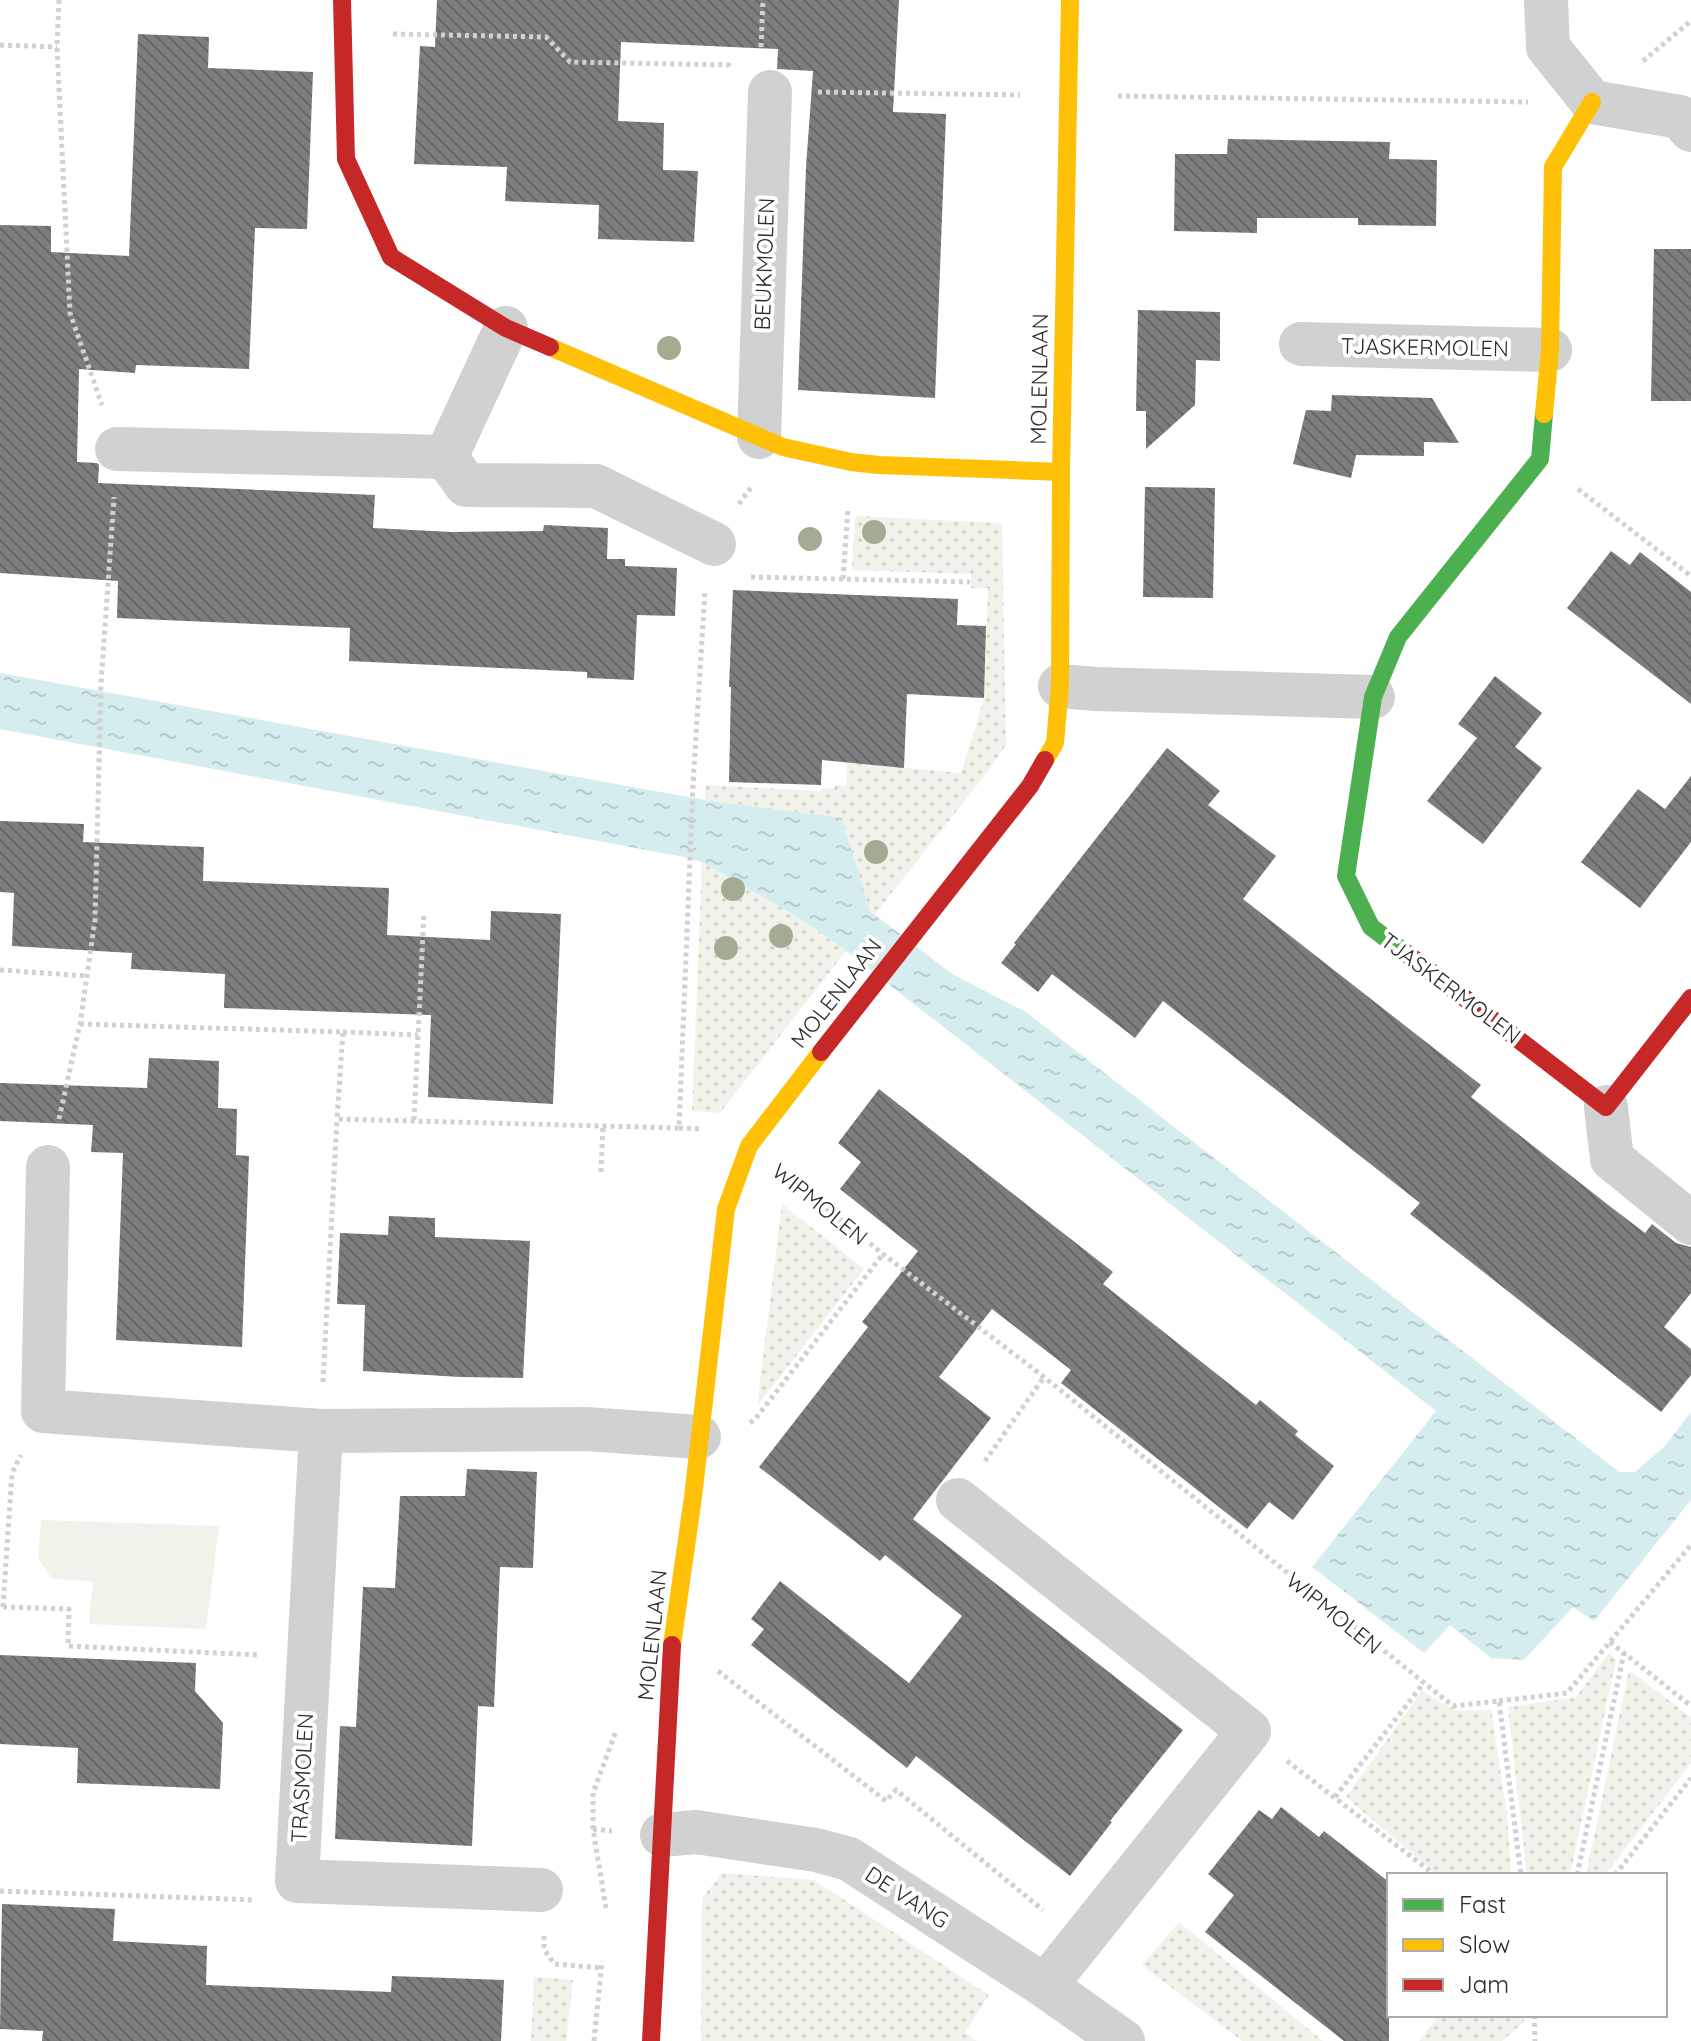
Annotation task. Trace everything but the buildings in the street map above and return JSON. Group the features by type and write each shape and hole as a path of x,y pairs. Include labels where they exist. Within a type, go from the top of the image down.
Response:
{"street":[{"path":"342,0 346,159 391,257 506,328 771,442 851,462 1061,472"},
{"name":"MOLENLAAN","path":"651,2041 672,1639 726,1209 749,1146 1030,786 1055,743 1060,686 1070,0"},
{"path":"1546,0 1548,47 1592,102 1680,117 1691,130"},
{"name":"BEUKMOLEN","path":"770,92 771,442"},
{"path":"1540,459 1550,350 1553,167 1592,102"},
{"path":"446,457 506,328"},
{"name":"TJASKERMOLEN","path":"1301,344 1550,350"},
{"path":"117,449 446,457"},
{"path":"446,457 466,485 596,486 710,560"},
{"name":"TJASKERMOLEN","path":"1540,459 1398,637 1373,697 1346,876 1371,927 1606,1107"},
{"path":"1060,686 1373,697"},
{"path":"1691,998 1606,1107 1612,1159 1691,1223"},
{"path":"48,1167 43,1411 321,1431 586,1429 699,1437"},
{"name":"TRASMOLEN","path":"297,1881 321,1431"},
{"path":"958,1500 1249,1731 1045,1986"},
{"name":"DE VANG","path":"662,1835 696,1832 816,1850 849,1859 1045,1986 1123,2041"},
{"path":"297,1881 541,1890"}],"path":[{"path":"48,1167 80,1024 95,920 98,745 117,449 70,313 57,47 59,0"},
{"path":"0,45 57,47"},
{"path":"337,1119 679,1128 693,785 710,560 771,442"},
{"path":"1540,459 1691,576"},
{"path":"843,579 851,462"},
{"path":"710,560 843,579 970,582"},
{"path":"414,1120 424,913"},
{"path":"0,970 87,976"},
{"path":"80,1024 418,1035"},
{"path":"321,1431 343,1032"},
{"path":"601,1172 603,1126"},
{"name":"WIPMOLEN","path":"749,1146 883,1254 1044,1377 1453,1706 1567,1693 1691,1545"},
{"path":"747,1425 756,1418 883,1254"},
{"path":"958,1500 1044,1377"},
{"path":"43,1411 12,1473 2,1607 69,1609 68,1646 309,1657"},
{"path":"1610,1642 1691,1706"},
{"path":"1577,1873 1624,1653"},
{"path":"714,1667 886,1801 896,1790 1081,1941"},
{"path":"1335,1797 1423,1684"},
{"path":"1499,1701 1521,1873"},
{"path":"1249,1731 1432,1873"},
{"path":"1617,1873 1691,1778"},
{"path":"593,1829 606,1907 605,1922"},
{"path":"0,1891 253,1901 297,1881"},
{"path":"541,1890 545,1905 544,1949 554,1964 602,1968"},
{"path":"594,2041 603,1953"},
{"path":"1534,2017 1535,2041"}],"shaded area":[{"path":"855,516 1002,523 1006,745 875,914 870,911 842,818 705,800 705,785 820,791 834,788 835,785 846,786 847,762 961,773 984,698 988,588 971,588 971,574 852,570"},
{"path":"702,862 804,921 846,951 720,1113 692,1111"},
{"path":"782,1204 864,1269 757,1406"},
{"path":"41,1520 219,1526 206,1629 89,1624 93,1581 52,1579 38,1558"},
{"path":"1609,1653 1616,1660 1570,1873 1527,1873 1508,1707 1576,1697"},
{"path":"1629,1670 1691,1717 1691,1763 1607,1873 1586,1873"},
{"path":"1422,1691 1456,1711 1491,1710 1507,1814 1511,1873 1435,1873 1346,1797"},
{"path":"722,1873 814,1880 989,1995 965,2032 977,2041 701,2041 702,1898"},
{"path":"1179,1922 1323,2041 1242,2041 1142,1965"},
{"path":"534,1977 573,1980 566,2041 531,2041"},
{"path":"1437,2017 1523,2017 1524,2022 1502,2041 1419,2041"}],"water":[{"path":"0,673 705,800 842,818 870,911 952,974 1026,1012 1619,1472 1635,1472 1665,1446 1691,1412 1691,1500 1594,1621 1573,1607 1524,1660 1491,1658 1450,1625 1424,1653 1312,1567 1436,1411 804,921 702,862 684,857 0,729"}],"traffic: fast":[{"path":"1406,953 1371,927 1346,876 1373,697 1398,637 1540,459 1544,414"}],"traffic: slow":[{"path":"1045,760 1055,743 1060,686 1070,0"},
{"path":"1544,414 1550,350 1553,167 1592,102"},
{"path":"550,347 783,447 879,465 1061,472"},
{"path":"672,1645 693,1497 726,1209 749,1146 821,1052"}],"traffic: jam":[{"path":"342,0 346,159 391,257 506,328 550,347"},
{"path":"821,1052 1030,786 1045,760"},
{"path":"1406,953 1606,1107 1691,998"},
{"path":"651,2041 672,1645"}]}
